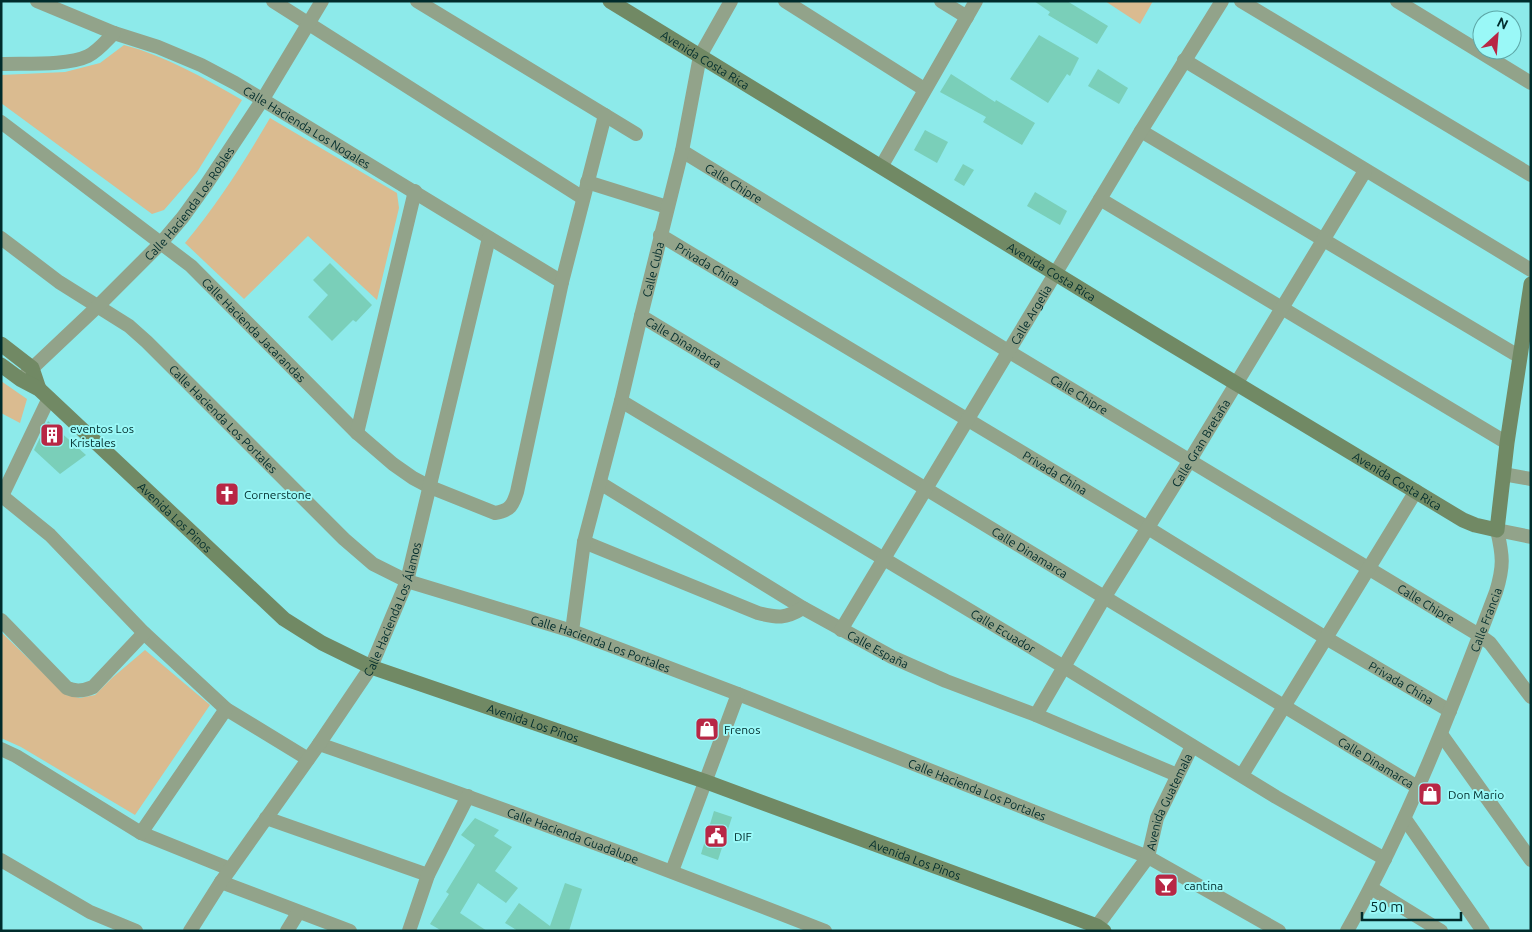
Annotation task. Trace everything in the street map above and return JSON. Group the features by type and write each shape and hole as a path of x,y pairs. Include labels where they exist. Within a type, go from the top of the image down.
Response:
{"street":[{"name":"Calle Hacienda Los Nogales","path":"37,1 114,33 158,46 201,65 263,99 562,282"},
{"path":"273,1 583,198"},
{"name":"Calle Hacienda Los Robles","path":"20,379 98,307 162,243 206,186 263,99 322,1"},
{"path":"417,1 636,134"},
{"name":"Avenida Costa Rica","path":"610,1 1236,384 1464,520 1475,525 1497,530"},
{"name":"Calle Cuba","path":"572,631 584,542 622,401 640,316 682,152 700,56 731,1"},
{"path":"785,1 924,89"},
{"path":"941,1 967,17"},
{"path":"881,167 976,1"},
{"name":"Calle Argelia","path":"841,630 1100,198 1222,1"},
{"path":"1241,1 1531,175"},
{"path":"1397,1 1531,83"},
{"path":"1,64 71,62 88,56 100,48 114,33"},
{"path":"1184,60 1531,270"},
{"path":"562,282 604,115"},
{"name":"Calle Hacienda Jacarandas","path":"1,122 191,266 357,433 393,464 430,487 495,513 505,512 512,506 517,492 562,282"},
{"path":"1141,131 1520,358"},
{"name":"Calle Chipre","path":"682,152 1479,635 1490,643 1531,697"},
{"name":"Calle Gran Bretaña","path":"1036,715 1104,598 1365,171"},
{"path":"587,182 667,207"},
{"path":"357,433 414,191"},
{"path":"1100,198 1507,443"},
{"name":"Privada China","path":"660,235 1450,711"},
{"name":"Calle Hacienda Los Portales","path":"1,238 59,282 129,326 344,539 373,564 407,581 572,631 738,694 1148,857 1279,931"},
{"name":"Calle Hacienda Los Álamos","path":"190,931 221,882 371,667 407,581 489,238"},
{"name":"Calle Francia","path":"1347,931 1371,888 1405,819 1441,734 1502,575 1503,556 1497,530 1507,443 1531,284"},
{"name":"Calle Dinamarca","path":"640,316 1418,788"},
{"path":"1,344 32,368"},
{"name":"Avenida Los Pinos","path":"1,365 44,393 284,619 322,643 371,667 704,781 1098,929"},
{"name":"Avenida Los Pinos","path":"32,368 44,393"},
{"path":"44,393 2,497 50,535 144,633 226,709 308,759"},
{"name":"Calle Ecuador","path":"622,401 1276,797 1385,859"},
{"path":"1503,474 1531,479"},
{"name":"Calle España","path":"600,483 803,608 892,657 1177,775"},
{"path":"1242,775 1416,491"},
{"path":"1497,530 1531,537"},
{"path":"584,542 758,613 776,617 790,616 803,608"},
{"path":"1,620 67,688 78,691 86,691 93,687 144,633"},
{"path":"672,871 738,694"},
{"path":"141,833 226,709"},
{"path":"1441,734 1531,860"},
{"name":"Calle Hacienda Guadalupe","path":"319,744 468,796 672,871 824,931"},
{"name":"Avenida Guatemala","path":"1098,929 1148,857 1156,818 1192,746"},
{"path":"1,749 16,756 141,833 230,870"},
{"path":"409,931 428,875 468,796"},
{"path":"266,818 428,875"},
{"path":"1405,819 1483,931"},
{"path":"1,860 90,912 136,931"},
{"path":"221,882 298,913 350,931"},
{"path":"1371,888 1441,931"},
{"path":"287,931 298,913"}],"shaded area":[{"path":"1105,1 1153,1 1140,24"},
{"path":"124,45 170,61 242,100 197,172 164,210 152,214 1,103 1,75 65,72 100,63"},
{"path":"270,118 397,193 399,208 377,300 308,236 244,299 185,243 209,213"},
{"path":"1,381 27,399 20,423 1,413"},
{"path":"1,632 66,695 80,698 95,695 145,650 210,705 135,815 21,747 1,738"}],"building":[{"path":"1034,1 1067,1 1108,26 1097,44 1048,15 1050,12"},
{"path":"1039,35 1079,58 1070,76 1067,74 1048,103 1010,79"},
{"path":"1098,69 1128,88 1119,104 1088,86"},
{"path":"951,74 995,102 996,100 1035,123 1022,145 983,122 986,117 940,92"},
{"path":"925,130 948,142 937,163 914,150"},
{"path":"963,164 974,170 964,186 954,180"},
{"path":"1035,192 1067,211 1060,225 1027,206"},
{"path":"330,263 372,305 356,322 353,320 332,341 308,317 328,295 313,280"},
{"name":"eventos Los Kristales","path":"48,421 86,455 60,474 34,450"},
{"name":"DIF","path":"714,811 732,817 718,860 701,854"},
{"path":"475,818 499,830 494,836 512,847 495,871 518,888 506,903 478,883 460,913 487,931 442,931 430,924 449,894 446,892 475,845 461,835"},
{"path":"565,883 582,889 569,931 518,931 505,923 519,903 550,926"}],"place":[{"name":"eventos Los Kristales","path":"52,435"},
{"name":"Cornerstone","path":"227,494"},
{"name":"Frenos","path":"707,729"},
{"name":"Don Mario","path":"1430,794"},
{"name":"DIF","path":"716,836"},
{"name":"cantina","path":"1166,885"}]}
